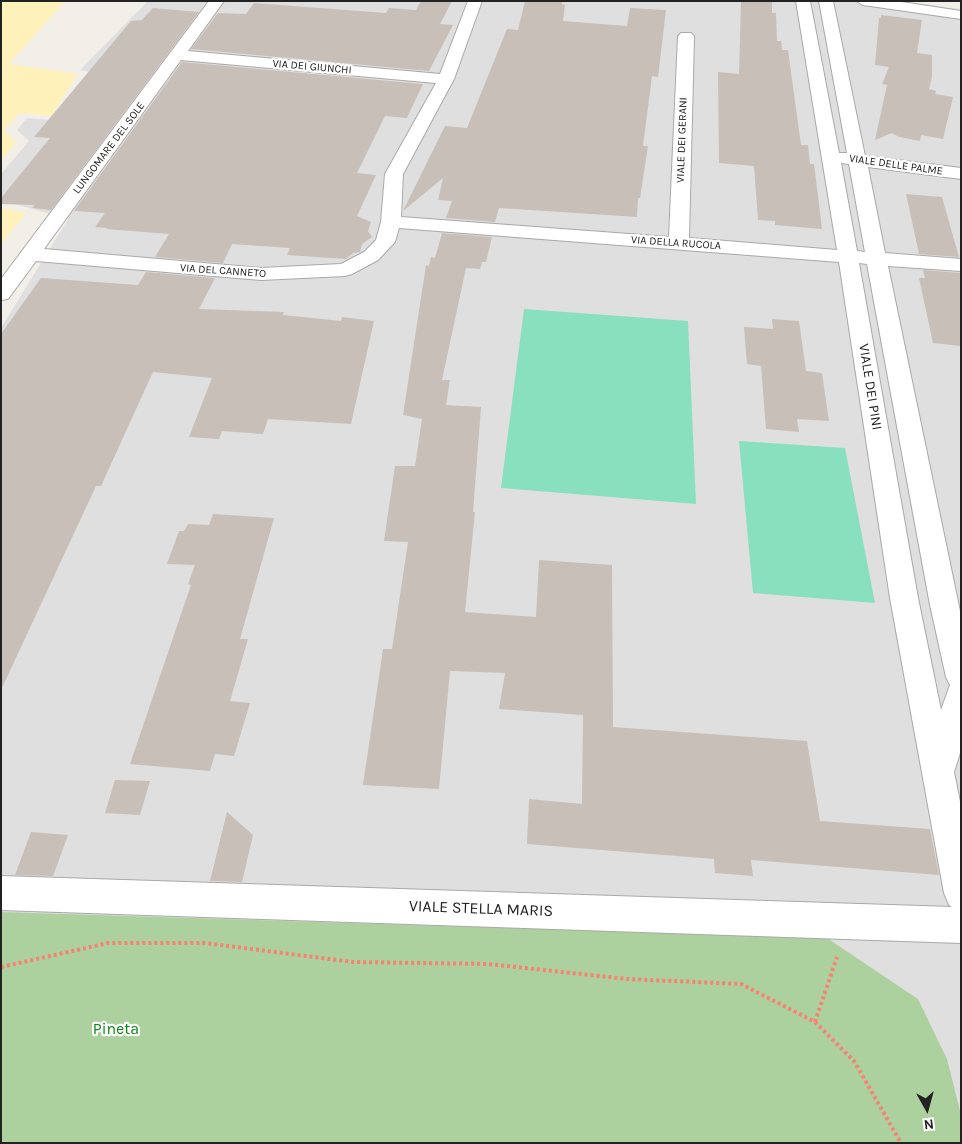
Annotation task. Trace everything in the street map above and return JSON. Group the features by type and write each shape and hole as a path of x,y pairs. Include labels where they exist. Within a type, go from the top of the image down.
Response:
{"street":[{"name":"LUNGOMARE DEL SOLE","path":"1,294 216,1"},
{"name":"VIA DEL CANNETO","path":"30,254 261,274 345,270 371,256 385,242 391,222 394,174 446,79 476,1"},
{"name":"VIALE DEI PINI","path":"803,1 848,256 904,598 961,892"},
{"path":"826,1 856,159 953,604 961,678"},
{"path":"863,1 961,15"},
{"name":"VIALE DEI GERANI","path":"678,243 686,36"},
{"name":"VIA DEI GIUNCHI","path":"178,55 446,79"},
{"name":"VIALE DELLE PALME","path":"831,157 961,174"},
{"name":"VIA DELLA RUCOLA","path":"391,222 961,265"},
{"path":"904,598 953,604"},
{"name":"VIALE DEI PINI","path":"938,773 961,694"},
{"name":"VIALE STELLA MARIS","path":"1,893 961,925"}],"path":[{"path":"815,1022 849,922"},
{"path":"1,967 108,943 206,943 352,962 488,964 627,978 741,984 815,1022 854,1061 901,1143"}],"shaded area":[{"path":"148,1 901,1 961,9 961,1143 1,1143 1,328 68,219 1,200 1,174 29,141 17,130 27,118 62,121 93,73 80,70"}],"green space":[{"path":"524,309 688,321 696,504 501,488"},
{"path":"739,441 845,448 875,603 753,593"},
{"name":"Pineta","path":"1,912 827,938 918,999 947,1059 961,1115 961,1143 1,1143"}],"sand":[{"path":"1,1 65,1 9,64 78,74 51,116 20,113 4,130 16,143 1,160"},
{"path":"1,208 26,213 1,245"}],"building":[{"path":"421,1 452,1 440,24 453,25 429,71 191,49 218,13 246,14 254,3 386,13 389,8 416,10"},
{"path":"525,1 562,1 562,4 565,5 563,21 627,26 630,8 666,10 658,77 652,76 643,146 648,146 640,198 638,198 637,217 499,208 495,222 446,218 452,201 438,200 443,178 403,211 445,126 467,128 507,29 518,30"},
{"path":"741,1 772,1 772,13 776,13 777,41 781,41 782,50 788,50 801,145 808,145 810,164 814,164 822,229 775,225 775,221 758,220 754,166 719,163 718,72 739,74"},
{"path":"153,8 199,12 51,210 32,208 35,205 1,204 1,198 50,138 34,137 131,21 142,20"},
{"path":"881,15 922,20 917,53 932,55 932,77 929,89 936,91 935,94 953,97 943,139 921,135 920,141 899,137 892,133 875,140 887,85 882,84 889,67 875,65 879,18 881,18"},
{"path":"182,62 423,84 407,118 385,116 357,173 376,175 357,216 371,222 368,231 372,237 362,244 360,252 353,253 346,259 287,255 290,248 232,244 223,263 155,257 169,234 95,227 105,213 74,211"},
{"path":"906,194 942,197 959,257 919,254"},
{"path":"442,233 492,237 486,262 482,262 480,269 466,268 442,380 450,380 446,405 481,407 473,512 475,512 465,612 536,617 539,560 612,565 613,727 807,741 820,821 930,829 939,875 751,860 753,876 715,873 714,859 527,844 529,799 582,804 583,715 499,709 505,673 450,671 439,789 363,785 383,649 392,649 408,542 384,541 395,466 415,466 422,419 403,415 426,265 429,266 431,257 435,258"},
{"path":"923,270 961,273 961,346 933,343 919,278 925,278"},
{"path":"146,272 215,278 199,309 284,312 283,315 341,321 342,317 374,321 351,424 268,419 263,434 222,431 219,439 189,437 212,378 153,372 101,486 96,486 1,690 1,334 41,278 138,285"},
{"path":"772,319 799,321 806,371 822,373 829,421 797,419 799,432 766,429 761,366 747,364 744,327 773,329"},
{"path":"213,514 274,518 240,639 248,639 230,701 250,703 234,756 215,754 210,771 130,764 191,585 188,584 195,565 167,564 179,531 184,531 188,524 209,525"},
{"path":"115,780 150,781 140,815 105,813"},
{"path":"227,812 253,835 242,882 210,881"},
{"path":"31,832 68,835 53,876 15,875"}]}
